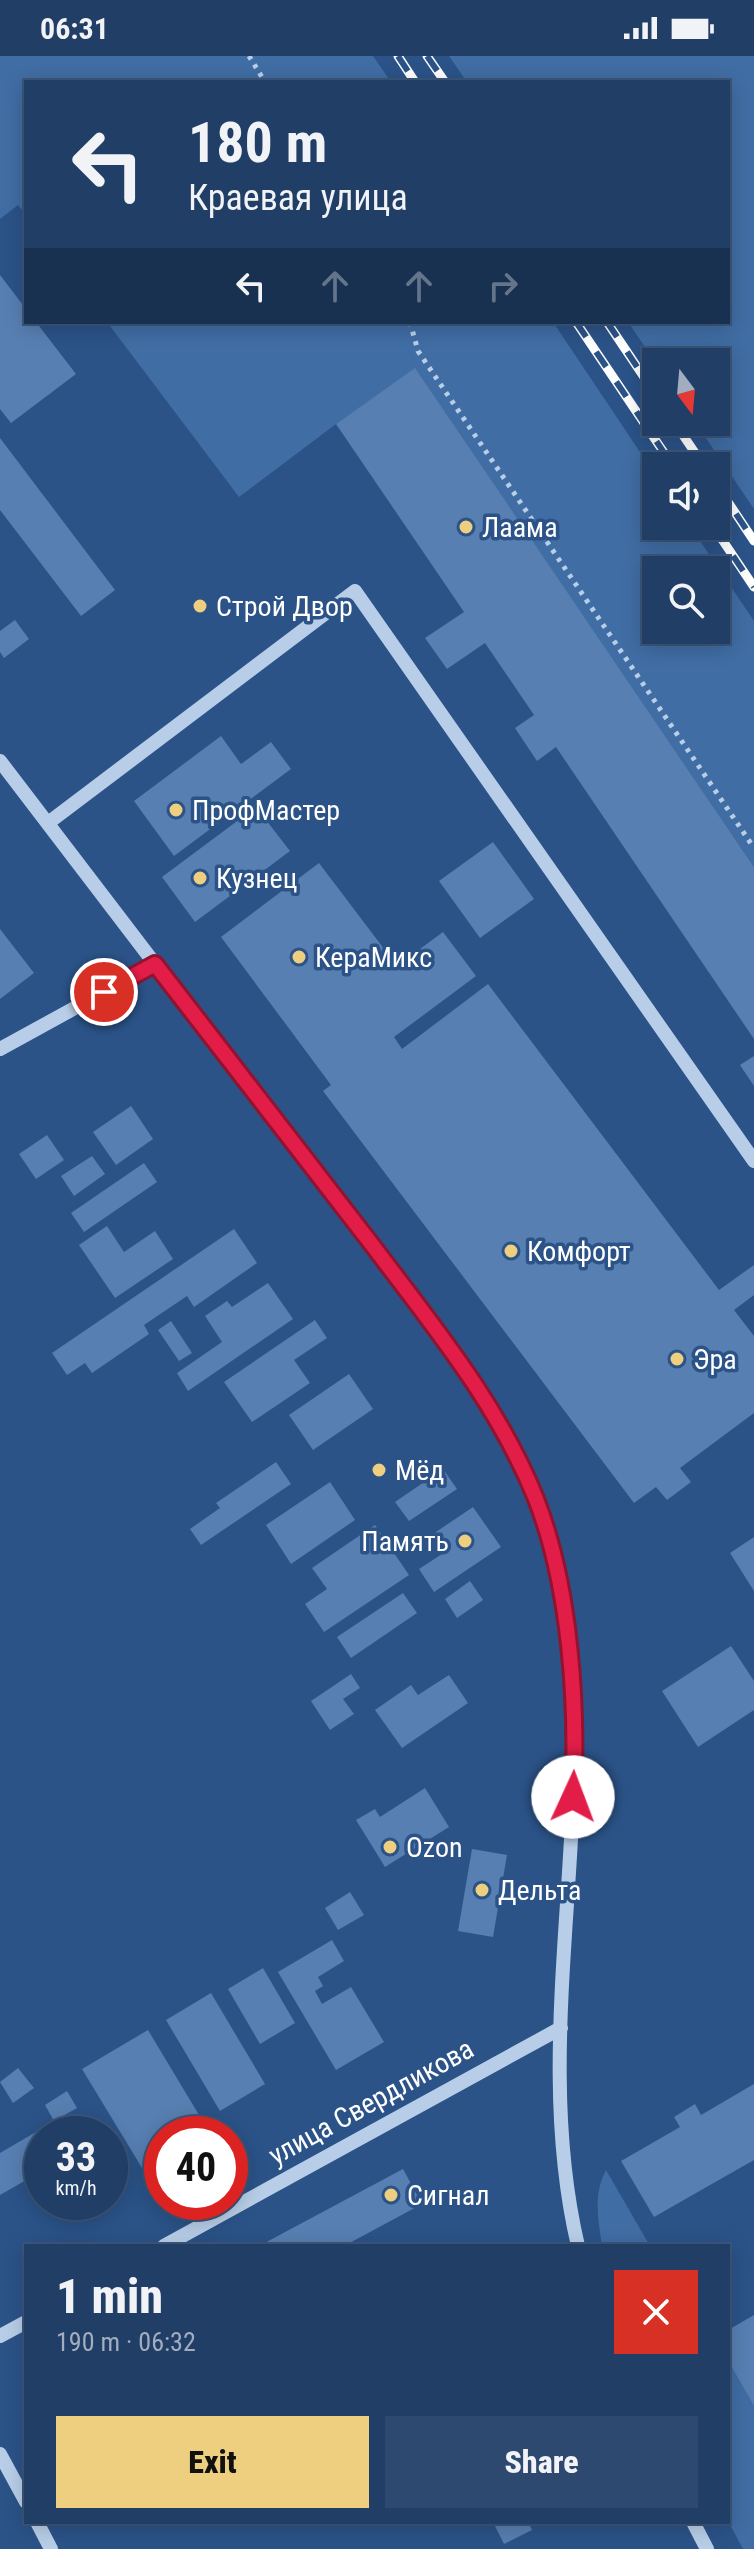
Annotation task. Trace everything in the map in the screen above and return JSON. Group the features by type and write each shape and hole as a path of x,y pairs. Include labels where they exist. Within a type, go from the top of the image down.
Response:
{"street":[{"path":"48,823 355,591 754,1161"},
{"path":"0,761 471,1378 523,1467 537,1501 556,1567 572,1684 575,1768 560,2097 562,2161 578,2244"},
{"path":"0,1049 155,964"},
{"name":"улица Свердликова","path":"168,2244 561,2028"},
{"path":"0,2336 24,2323"},
{"path":"0,2454 24,2498"},
{"path":"38,2524 51,2549"},
{"path":"694,2524 707,2549"}],"path":[{"path":"249,56 264,80"},
{"path":"411,324 418,351 754,848"}],"shaded area":[{"path":"0,56 373,56 390,80 24,80 24,212 18,205 0,219"},
{"path":"449,56 754,56 754,509 730,474 730,452 715,452 704,436 730,436 730,348 646,348 629,324 730,324 730,80 466,80"},
{"path":"109,324 554,324 642,455 642,540 699,540 710,556 642,556 642,644 730,644 730,585 754,621 754,867 415,369 239,497"},
{"path":"606,2170 649,2244 602,2244 598,2198"},
{"path":"730,2364 754,2406 754,2549 743,2549 730,2524"}],"building":[{"path":"0,275 24,306 24,324 38,324 76,374 11,423 0,409"},
{"path":"415,368 754,867 754,1039 556,747 537,761 515,728 534,715 485,643 447,669 425,638 464,612 336,424"},
{"path":"0,438 115,590 81,616 0,510"},
{"path":"15,620 29,639 4,658 0,652 0,631"},
{"path":"221,736 241,764 271,742 291,769 174,856 134,801"},
{"path":"256,807 290,851 195,922 162,877"},
{"path":"493,842 534,899 480,938 439,881"},
{"path":"319,863 397,966 443,932 476,976 394,1037 402,1049 488,984 719,1290 754,1265 754,1295 734,1310 754,1336 754,1413 680,1468 691,1482 667,1500 656,1487 634,1503 323,1091 331,1085 221,937"},
{"path":"0,929 34,973 0,999"},
{"path":"754,1056 754,1086 740,1065"},
{"path":"131,1106 153,1139 116,1165 93,1132"},
{"path":"47,1135 64,1160 36,1179 19,1154"},
{"path":"92,1156 105,1174 74,1196 61,1176"},
{"path":"144,1163 157,1182 84,1232 71,1213"},
{"path":"107,1226 124,1252 155,1231 173,1259 115,1298 79,1245"},
{"path":"234,1229 257,1263 194,1307 187,1296 144,1325 149,1334 92,1373 85,1363 67,1375 52,1353"},
{"path":"268,1283 293,1319 188,1391 177,1373 222,1342 205,1316 227,1301 232,1307"},
{"path":"315,1320 327,1338 294,1360 310,1383 252,1422 224,1382"},
{"path":"171,1321 192,1353 179,1361 158,1330"},
{"path":"349,1374 373,1409 313,1450 289,1415"},
{"path":"276,1462 291,1484 201,1545 190,1529 220,1508 216,1503"},
{"path":"443,1469 457,1489 409,1521 395,1502"},
{"path":"330,1482 355,1520 291,1564 266,1525"},
{"path":"473,1507 501,1547 434,1592 419,1569 442,1554 430,1536"},
{"path":"375,1525 409,1575 324,1632 305,1604 327,1589 312,1568"},
{"path":"754,1537 754,1591 730,1553"},
{"path":"470,1581 483,1600 457,1618 445,1599"},
{"path":"403,1593 417,1613 351,1658 337,1637"},
{"path":"731,1646 754,1681 754,1710 698,1747 662,1691"},
{"path":"351,1674 360,1688 343,1699 354,1714 330,1730 311,1701"},
{"path":"449,1675 468,1703 402,1748 375,1710 411,1685 418,1695"},
{"path":"425,1788 449,1827 385,1867 356,1820 375,1809 380,1817"},
{"path":"472,1849 507,1855 493,1937 458,1931"},
{"path":"350,1892 364,1915 338,1930 325,1908"},
{"path":"332,1940 344,1961 318,1977 323,1986 315,1991 322,2004 351,1987 384,2042 336,2070 278,1972"},
{"path":"263,1968 295,2023 260,2044 228,1989"},
{"path":"211,1993 265,2084 220,2111 166,2020"},
{"path":"148,2030 200,2116 144,2116 142,2168 128,2145 128,2116 110,2116 82,2069"},
{"path":"18,2068 34,2088 13,2103 0,2082"},
{"path":"754,2084 754,2160 654,2217 621,2161 680,2127 674,2117 695,2104 701,2115"},
{"path":"67,2091 77,2108 63,2116 51,2116 45,2105"},
{"path":"24,2139 24,2181 0,2195 0,2153"},
{"path":"403,2169 422,2204 348,2244 263,2244"},
{"path":"754,2315 754,2406 730,2364 730,2329"},
{"path":"494,2524 529,2524 532,2530 504,2544"}],"railway":[{"path":"398,56 414,80"},
{"path":"427,56 444,80"},
{"path":"577,324 664,452"},
{"path":"608,324 642,374"},
{"path":"684,436 694,452"},
{"path":"730,505 754,541"},
{"path":"722,540 754,587"}],"place":[{"name":"Лаама","path":"466,527"},
{"name":"Строй Двор","path":"200,606"},
{"name":"ПрофМастер","path":"176,810"},
{"name":"Кузнец","path":"200,878"},
{"name":"КераМикс","path":"299,957"},
{"name":"Комфорт","path":"511,1251"},
{"name":"Эра","path":"677,1359"},
{"name":"Мёд","path":"379,1470"},
{"name":"Память","path":"465,1541"},
{"name":"Ozon","path":"390,1847"},
{"name":"Дельта","path":"482,1890"},
{"name":"Сигнал","path":"391,2195"}],"route":[{"path":"104,992 155,964 430,1322 494,1414 523,1467 537,1501 556,1567 571,1670 575,1768 573,1797"}]}
